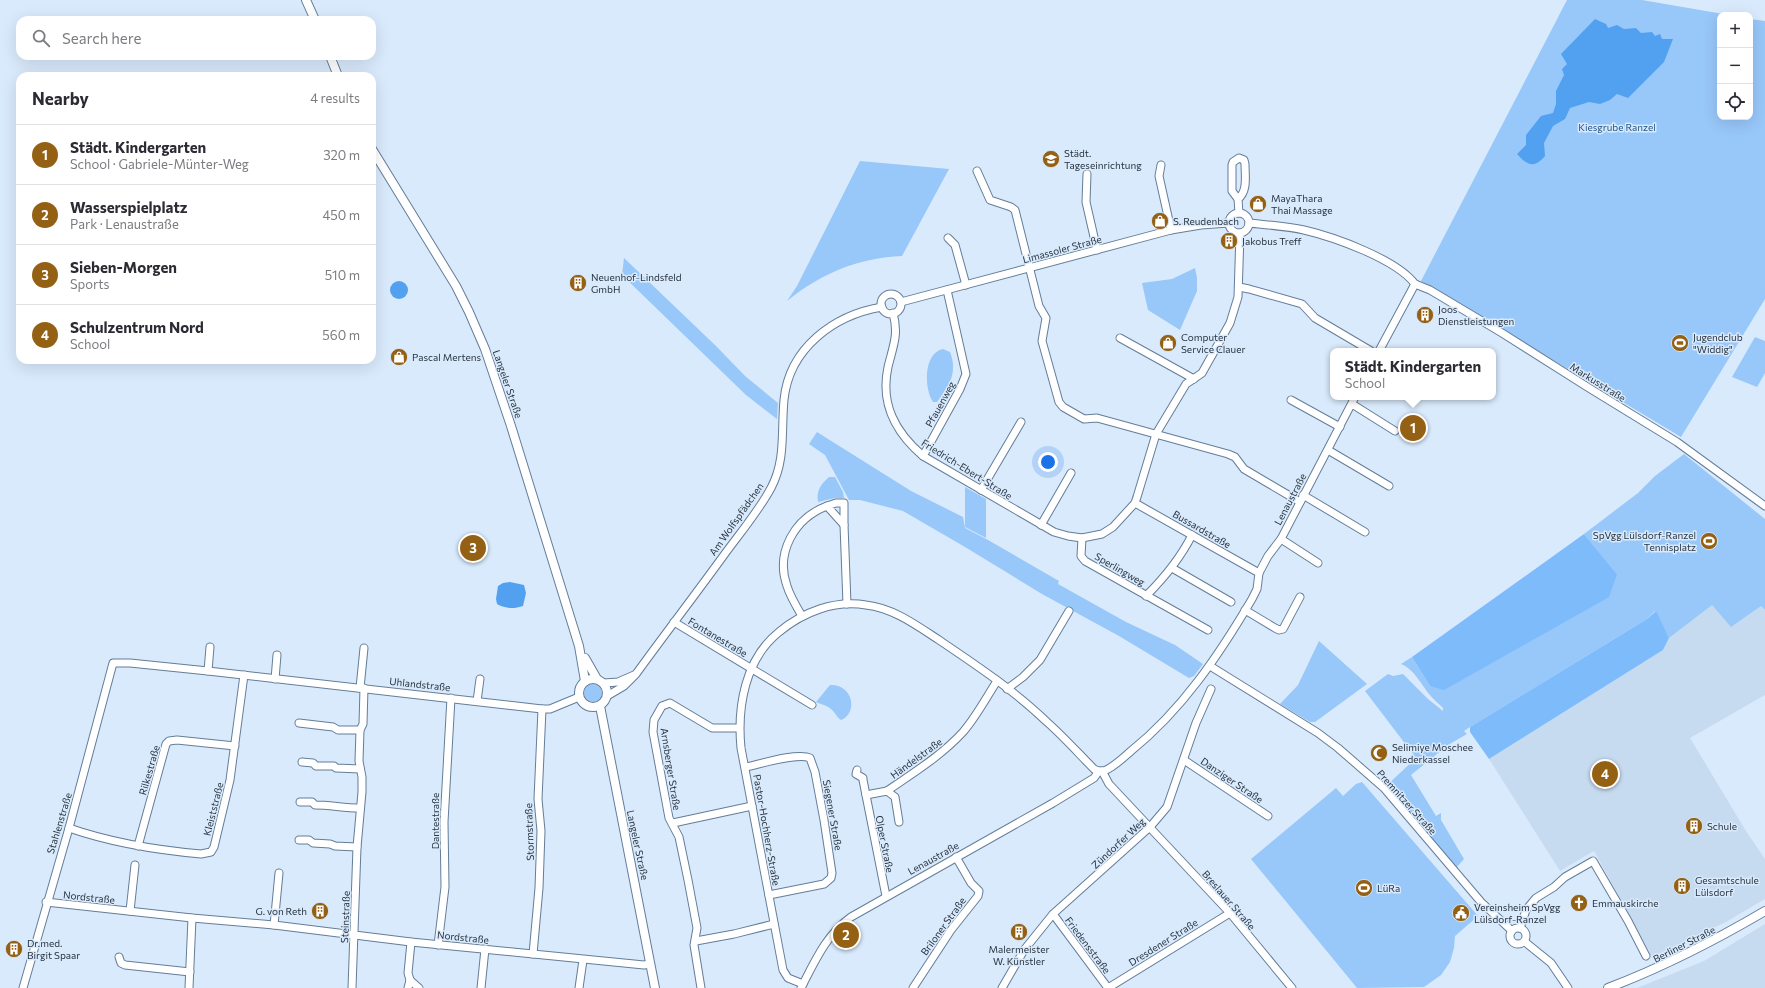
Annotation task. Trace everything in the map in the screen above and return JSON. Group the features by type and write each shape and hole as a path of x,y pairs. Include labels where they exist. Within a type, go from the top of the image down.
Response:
{"street":[{"path":"306,0 313,16"},
{"path":"332,60 336,72"},
{"name":"Langeler Straße","path":"376,156 452,280 469,312 485,349 509,419 579,646 585,681"},
{"path":"1238,199 1243,195 1245,190 1245,164 1244,160 1239,158 1233,162 1232,165 1232,191 1238,199 1239,213"},
{"path":"1160,165 1159,176 1172,230"},
{"path":"977,171 990,200 1015,210 1040,306 1046,318 1042,341 1057,398 1063,407 1084,419 1097,418 1235,457 1244,469 1366,532"},
{"path":"1087,174 1085,192 1086,208 1097,250"},
{"path":"1239,213 1246,216 1249,223 1246,230 1240,233 1232,230 1229,223 1232,216 1239,213"},
{"name":"Limassoler Straße","path":"901,302 1172,230 1201,225 1229,223"},
{"path":"1249,223 1286,227 1321,234 1399,268 1409,276 1415,284 1381,348"},
{"path":"1135,503 1140,491 1156,434 1186,384 1202,373 1227,330 1235,310 1239,288 1240,233"},
{"path":"948,238 955,245 966,285"},
{"name":"Markusstraße","path":"1415,284 1430,290 1677,442 1765,506"},
{"path":"1239,288 1249,289 1302,304 1315,318 1366,348"},
{"name":"Pfauenweg","path":"923,456 960,389 966,374 947,290"},
{"path":"889,294 896,295 901,302 899,309 893,313 887,313 882,307 882,299 889,294"},
{"name":"Am Wolfspfädchen","path":"607,696 624,686 636,674 745,526 771,487 783,454 784,398 792,372 804,352 824,330 839,321 858,312 882,307"},
{"name":"Friedrich-Ebert-Straße","path":"893,313 896,335 886,378 887,400 893,420 898,430 909,444 923,456 1041,525 1068,536 1082,538 1095,536 1107,531 1118,523 1135,503"},
{"path":"1120,338 1194,379"},
{"path":"1291,400 1340,427"},
{"name":"Lenaustraße","path":"802,986 825,942 831,934 851,916 1074,791 1141,743 1171,714 1210,666 1245,610 1257,589 1259,573 1302,499 1354,400"},
{"path":"1352,404 1395,431"},
{"path":"981,490 1021,422"},
{"path":"1328,450 1389,486"},
{"path":"1041,525 1071,473"},
{"path":"802,616 786,585 784,570 785,554 791,537 804,519 816,510 844,502 847,604"},
{"name":"Bussardstraße","path":"1135,503 1259,573"},
{"path":"827,506 844,525"},
{"name":"Sperlingweg","path":"1146,596 1172,568 1185,550 1192,536"},
{"name":"Sperlingweg","path":"1082,538 1081,556 1085,561 1208,630"},
{"path":"1280,539 1318,563"},
{"path":"1172,568 1231,602"},
{"path":"1245,610 1279,630 1283,629 1300,597"},
{"name":"Pastor-Hochherz-Straße","path":"802,986 788,978 783,970 739,728 741,704 751,668 768,642 788,625 802,616 826,607 847,604 867,605 894,613 924,629 997,681 1047,721 1094,769 1102,771 1109,784 1150,827"},
{"path":"1007,689 1023,677 1040,660 1069,611"},
{"name":"Fontanestraße","path":"674,622 751,668"},
{"name":"Langeler Straße","path":"579,646 592,674 600,681"},
{"path":"208,671 210,647"},
{"path":"362,688 364,648"},
{"path":"275,679 277,654"},
{"name":"Uhlandstraße","path":"113,663 130,663 208,671 542,709 550,708 579,697"},
{"name":"Stahlenstraße","path":"23,988 46,902 69,828 113,663"},
{"name":"Premnitzer Straße","path":"1210,666 1318,733 1338,748 1384,788 1481,902 1512,931 1510,939 1514,944 1520,945 1525,942 1551,963 1568,988"},
{"path":"751,668 812,705"},
{"path":"600,681 608,691 605,702 600,706 587,706 579,697 580,688 585,681 591,679 618,682 636,674"},
{"name":"Kleiststraße","path":"69,828 138,846 197,853 211,852 214,847 227,796 244,675"},
{"path":"477,701 480,679"},
{"name":"Händelstraße","path":"887,791 929,763 956,740 975,717 997,681"},
{"name":"Steinstraße","path":"352,988 357,847 362,777 360,770 360,730 363,724 362,688"},
{"name":"Zündorfer Weg","path":"1002,988 1024,950 1053,914 1150,827 1167,807 1196,723 1211,689"},
{"name":"Dantestraße","path":"438,945 444,887 444,822 451,698"},
{"name":"Arnsberger Straße","path":"701,988 694,945 696,941 697,928 679,837 669,818 653,732 654,720 658,710 664,705 670,703 712,728 739,728"},
{"name":"Langeler Straße","path":"600,706 655,988"},
{"name":"Stormstraße","path":"533,954 539,888 541,831 538,799 542,709"},
{"path":"300,723 333,727 338,730 360,730"},
{"name":"Rilkestraße","path":"138,846 166,744 169,741 177,740 235,746"},
{"name":"Siegener Straße","path":"746,767 796,756 807,756 810,758 815,772 824,820 832,873 831,878 824,884 769,895"},
{"name":"Danziger Straße","path":"1184,760 1268,816"},
{"path":"302,762 313,763 316,766 334,766 336,768 360,770"},
{"name":"Olper Straße","path":"857,770 856,774 863,778 886,896"},
{"path":"866,795 887,791"},
{"name":"Olper Straße","path":"887,791 895,797 899,822"},
{"path":"300,802 312,802 315,805 332,805 338,808 360,808"},
{"path":"673,824 752,806"},
{"name":"Breslauer Straße","path":"1150,827 1230,913 1292,988"},
{"path":"299,840 309,840 313,843 330,844 335,846 357,847"},
{"name":"Briloner Straße","path":"913,988 951,930 978,896 979,891 971,883 956,857"},
{"path":"1520,928 1526,910 1536,898 1554,887 1565,877 1592,861 1628,921 1646,956"},
{"path":"130,911 135,865"},
{"path":"274,925 279,873"},
{"name":"Nordstraße","path":"46,902 192,918 274,925 411,942 582,960 644,965 650,964"},
{"name":"Berliner Straße","path":"1608,988 1650,972 1690,953 1765,911"},
{"name":"Dresdener Straße","path":"1108,988 1230,913"},
{"name":"Friedensstraße","path":"1053,914 1108,988"},
{"path":"189,988 192,918"},
{"path":"696,941 734,934 774,924"},
{"path":"1512,931 1520,928 1524,931 1527,935 1525,942"},
{"path":"408,988 410,980 408,973 411,942"},
{"path":"480,988 485,949"},
{"path":"118,957 121,963 125,965 190,972"},
{"path":"579,988 582,960"},
{"path":"410,980 419,988"}],"shaded area":[{"path":"1595,19 1606,24 1608,28 1617,25 1624,29 1636,28 1641,33 1652,32 1655,36 1660,34 1662,39 1673,39 1664,62 1628,98 1617,94 1610,100 1600,104 1589,102 1570,108 1565,119 1553,126 1544,143 1545,156 1537,163 1527,163 1517,154 1526,145 1526,135 1541,116 1553,113 1556,104 1556,91 1564,75 1562,69 1567,64 1561,54"},
{"path":"399,281 405,284 408,290 405,296 399,299 393,296 390,290 393,284"},
{"path":"1584,534 1617,574 1609,597 1444,690 1430,686 1412,657"},
{"path":"510,582 524,585 526,593 523,606 510,608 497,604 496,599 498,586 503,583"},
{"path":"1712,604 1761,606 1765,610 1765,695 1690,738 1746,831 1765,859 1765,899 1726,922 1652,957 1594,851 1560,871 1489,759 1663,650 1669,638"},
{"path":"1656,611 1669,638 1663,650 1489,759 1470,732 1470,727 1647,619"},
{"path":"1765,924 1765,988 1637,988 1704,961"}],"green space":[{"name":"Kiesgrube Ranzel","path":"1567,0 1642,0 1717,13 1717,120 1753,120 1753,19 1765,21 1765,299 1681,437 1421,281"},
{"path":"860,161 949,169 902,256 870,260 841,269 814,282 787,301 797,286"},
{"path":"624,258 716,346 745,376 778,403 777,419 746,395 622,275"},
{"path":"1195,268 1197,291 1180,330 1148,310 1142,283 1172,279"},
{"path":"1755,337 1765,341 1765,373 1757,387 1732,377"},
{"path":"943,349 950,352 953,373 948,385 937,402 933,402 928,389 927,372 932,357 936,352"},
{"path":"817,432 911,491 963,517 965,528 1059,581 1058,584 1126,622 1175,645 1203,664 1194,676 1189,678 1119,636 1042,594 903,511 860,500 849,500 825,455 809,444"},
{"path":"1684,454 1765,519 1765,610 1761,606 1731,627 1712,605 1669,638 1655,611 1647,619 1464,731 1467,734 1448,745 1411,775 1436,816 1441,813 1441,820 1464,859 1456,868 1385,787 1416,758 1365,691 1388,674 1393,676 1403,674 1428,699 1443,711 1443,708 1434,700 1410,669 1401,664 1412,657 1430,686 1617,574 1584,534 1638,493 1655,476"},
{"path":"829,477 835,477 843,492 844,498 835,498 818,502 820,488"},
{"path":"965,487 986,499 986,538 965,527"},
{"path":"1319,641 1367,684 1315,722 1310,722 1280,704 1298,685"},
{"path":"593,684 599,687 602,693 599,699 593,702 587,699 584,693 587,687"},
{"path":"830,685 838,686 844,689 849,694 851,700 850,712 841,720 830,708 816,702"},
{"name":"LüRa","path":"1362,782 1478,916 1455,936 1454,948 1450,962 1441,975 1424,987 1357,988 1251,859 1336,788 1343,796 1356,784"},
{"path":"846,928 852,931 852,945 838,939"}],"place":[{"name":"Städt. Tageseinrichtung","path":"1051,159"},
{"name":"MayaThara Thai Massage","path":"1258,204"},
{"name":"S. Reudenbach","path":"1160,221"},
{"name":"Jakobus Treff","path":"1229,241"},
{"name":"Neuenhof-Lindsfeld GmbH","path":"578,283"},
{"name":"Joos Dienstleistungen","path":"1425,315"},
{"name":"Computer Service Clauer","path":"1168,343"},
{"name":"Jugendclub \"Widdig\"","path":"1680,343"},
{"name":"Pascal Mertens","path":"399,357"},
{"name":"Städt. Kindergarten","path":"1413,428"},
{"name":"SpVgg Lülsdorf-Ranzel Tennisplatz","path":"1709,541"},
{"name":"Sieben-Morgen","path":"473,548"},
{"name":"Selimiye Moschee Niederkassel","path":"1379,753"},
{"name":"Schulzentrum Nord","path":"1605,774"},
{"name":"Schule","path":"1694,826"},
{"name":"Gesamtschule Lülsdorf","path":"1682,886"},
{"name":"LüRa","path":"1364,888"},
{"name":"Emmauskirche","path":"1579,903"},
{"name":"G. von Reth","path":"320,911"},
{"name":"Vereinsheim SpVgg Lülsdorf-Ranzel","path":"1461,913"},
{"name":"Malermeister W. Künstler","path":"1019,932"},
{"name":"Wasserspielplatz","path":"846,935"},
{"name":"Dr.med. Birgit Spaar","path":"14,949"}]}
